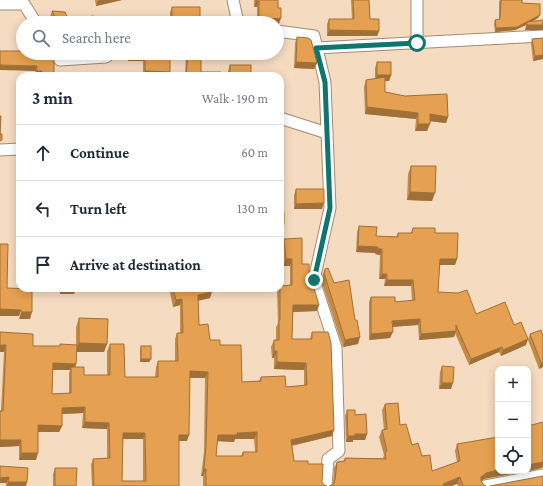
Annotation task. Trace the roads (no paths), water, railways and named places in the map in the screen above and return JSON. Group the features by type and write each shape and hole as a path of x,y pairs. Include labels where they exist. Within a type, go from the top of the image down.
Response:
{"street":[{"path":"233,0 236,16"},
{"path":"417,0 417,43"},
{"path":"0,4 24,4 32,16"},
{"path":"284,32 314,36 325,82 330,208 314,280 336,348 339,451 328,459 326,486"},
{"path":"316,48 543,36"},
{"path":"284,119 327,133"},
{"path":"0,150 16,150"},
{"path":"485,486 543,475"}]}
